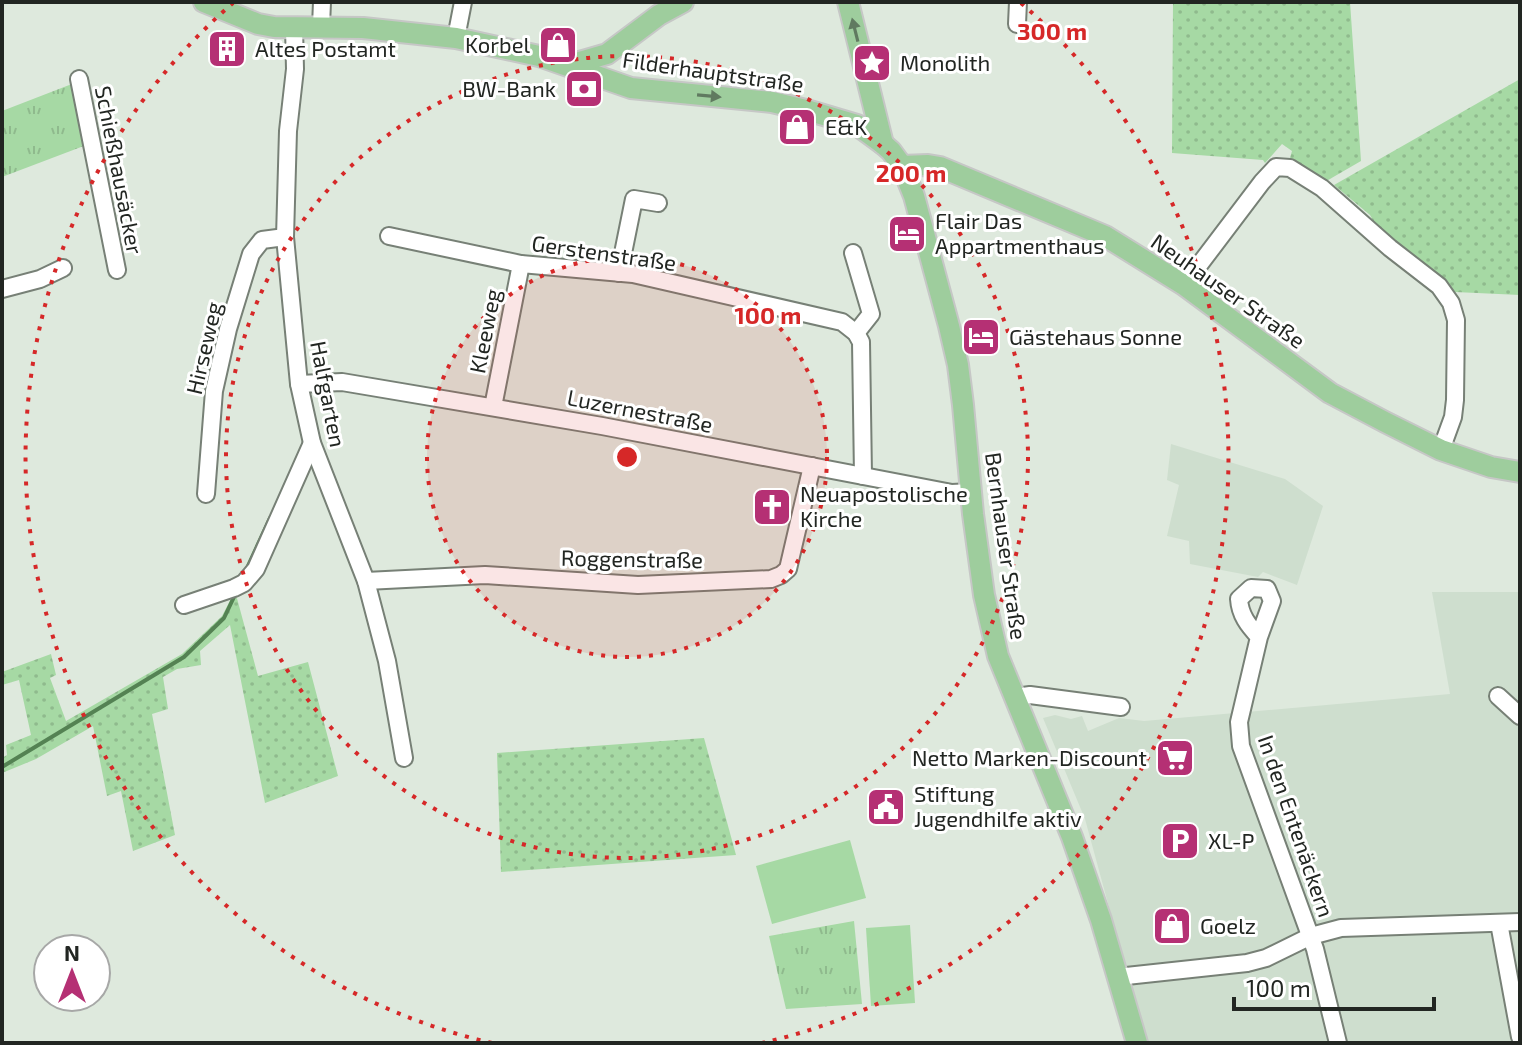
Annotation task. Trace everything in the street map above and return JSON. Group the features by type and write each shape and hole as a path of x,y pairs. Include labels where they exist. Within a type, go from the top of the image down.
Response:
{"main road":[{"name":"Filderhauptstraße","path":"204,2 238,18 274,27 363,28 456,38 569,65 613,83 644,90 772,102 857,125 883,144"},
{"path":"569,65 607,54 659,15 683,2"},
{"path":"848,2 883,144"},
{"path":"607,54 613,83"},
{"path":"857,125 875,112"},
{"name":"Bernhauser Straße","path":"883,144 902,166 914,196 955,352 989,622 998,656 1072,837 1097,907 1137,1043"},
{"name":"Neuhauser Straße","path":"902,166 940,167 1105,236 1184,285 1330,393 1441,450 1491,467 1520,472"}],"street":[{"path":"321,26 322,2"},
{"path":"456,38 463,2"},
{"path":"1017,24 1018,2"},
{"name":"Halfgarten","path":"294,27 295,69 288,131 285,237 299,384 312,443 366,581 387,661 404,758"},
{"name":"Schießhausäcker","path":"79,79 117,270"},
{"path":"1184,285 1276,167 1290,168 1322,188 1439,286 1451,303 1456,320 1455,400 1453,417 1441,450"},
{"path":"619,273 634,199 658,203"},
{"name":"Gerstenstraße","path":"389,236 521,264 633,274 842,322 856,333"},
{"name":"Hirseweg","path":"206,494 214,391 228,329 251,254 262,240 285,237"},
{"path":"853,253 871,314 856,333 861,342 863,476"},
{"name":"Kleeweg","path":"493,407 521,264"},
{"path":"2,289 40,279 63,268"},
{"name":"Luzernestraße","path":"299,384 342,382 493,407 952,493 971,492"},
{"path":"184,605 234,588 244,583 256,569 312,443"},
{"name":"Roggenstraße","path":"366,581 485,575 638,585 771,579 788,569 812,466"},
{"name":"In den Entenäckern","path":"1259,637 1239,722 1241,746 1311,936"},
{"path":"1015,697 1030,695 1121,707"},
{"path":"1498,696 1520,716"},
{"name":"In den Entenäckern","path":"1117,977 1247,963 1266,958 1311,936 1341,928 1520,922"},
{"path":"1499,923 1520,1037"},
{"path":"1311,936 1338,1043"}],"shaded area":[{"path":"1171,444 1285,479 1323,506 1297,585 1263,572 1258,577 1190,564 1189,541 1167,536 1179,485 1167,480"},
{"path":"1432,592 1520,592 1520,1043 1146,1043 1085,819 1043,718 1055,715 1071,719 1082,716 1088,731 1119,718 1144,721 1450,694"}],"green space":[{"path":"1173,2 1350,2 1361,161 1323,183 1292,162 1292,151 1282,144 1265,163 1263,160 1172,153"},
{"path":"1520,79 1520,295 1455,292 1383,239 1370,215 1334,185"},
{"path":"77,82 89,144 2,177 2,111"},
{"path":"235,591 258,676 308,662 338,776 265,803 230,625 200,651 201,665 177,669 163,677 168,709 152,714 175,835 133,851 121,791 107,796 93,726 36,759 2,773 2,758 7,755 6,745 31,735 19,680 2,685 2,672 51,654 56,675 50,678 66,721 182,654 222,616"},
{"path":"704,738 736,855 501,872 497,753"},
{"path":"850,840 866,898 772,924 756,866"},
{"path":"854,921 862,1004 786,1009 769,936"},
{"path":"910,925 915,1003 871,1006 866,928"}],"waterway":[{"path":"247,568 270,518"},
{"path":"2,767 184,657 224,618 234,597"}],"place":[{"name":"Korbel","path":"558,45"},
{"name":"Altes Postamt","path":"227,49"},
{"name":"Monolith","path":"872,63"},
{"name":"BW-Bank","path":"584,89"},
{"name":"E&K","path":"797,127"},
{"name":"Flair Das Appartmenthaus","path":"907,234"},
{"name":"Gästehaus Sonne","path":"981,337"},
{"name":"Neuapostolische Kirche","path":"772,507"},
{"name":"Netto Marken-Discount","path":"1175,758"},
{"name":"Stiftung Jugendhilfe aktiv","path":"886,807"},
{"name":"XL-P","path":"1180,841"},
{"name":"Goelz","path":"1172,926"}]}
